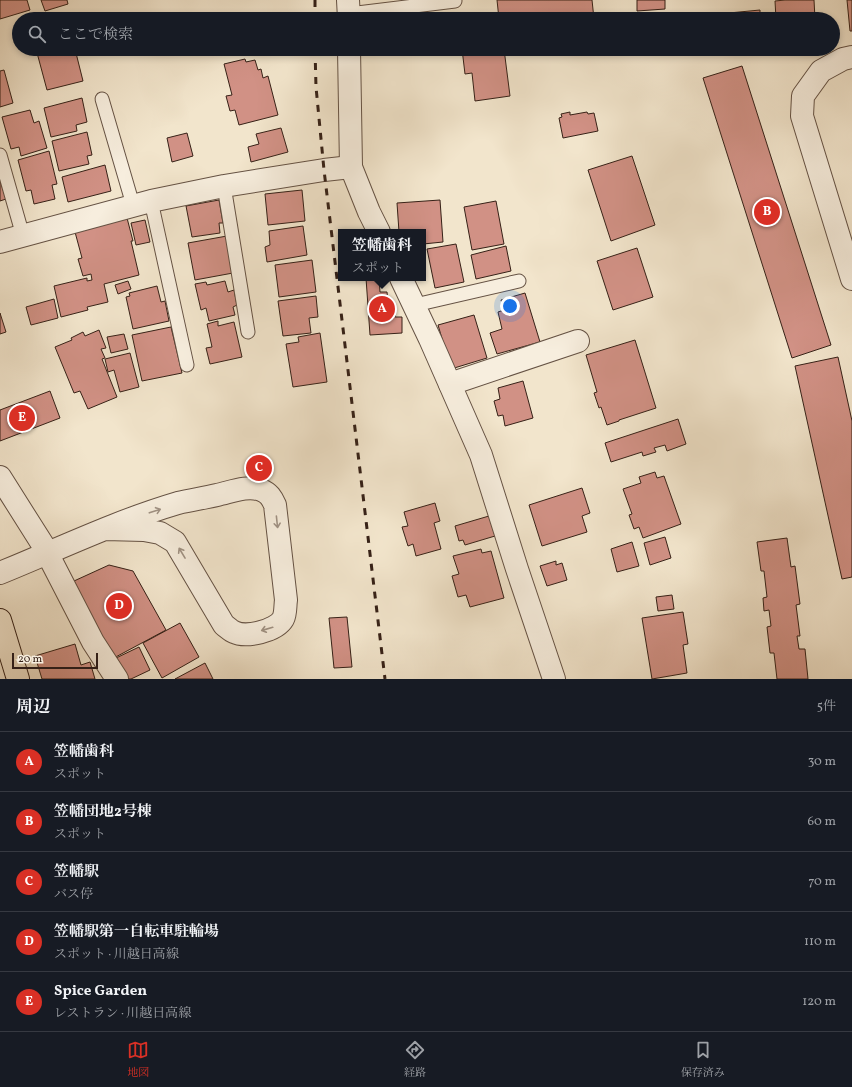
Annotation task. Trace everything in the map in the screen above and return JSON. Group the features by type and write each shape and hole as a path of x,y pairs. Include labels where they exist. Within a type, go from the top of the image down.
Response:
{"main road":[{"path":"0,620 18,679"}],"street":[{"path":"350,56 351,167 378,229"},
{"path":"852,57 843,58 821,71 803,96 802,116 852,280"},
{"path":"0,242 142,203 224,186 351,167"},
{"path":"403,281 481,455 554,679"},
{"path":"450,384 578,341"},
{"path":"0,478 47,553 93,642 117,679"},
{"path":"0,573 105,529 178,503 251,488 267,493 272,497 275,505 286,600 283,618 277,626 270,629 246,634 235,632 224,625 175,542 160,533 144,530 105,529"}],"lane":[{"path":"349,11 455,1"},
{"path":"102,99 142,203 187,365"},
{"path":"0,154 23,236"},
{"path":"224,186 248,332"},
{"path":"415,305 519,281"}],"building":[{"path":"0,0 27,0 30,10 23,12 12,12 12,15 0,19"},
{"path":"41,0 67,0 68,4 45,11"},
{"path":"497,0 592,0 593,12 498,12"},
{"path":"637,0 665,0 665,9 637,11"},
{"path":"814,0 815,12 776,12 775,1"},
{"path":"847,0 852,0 852,31 850,31"},
{"path":"760,10 760,12 739,12"},
{"path":"38,56 77,56 83,81 47,90"},
{"path":"463,56 505,56 510,96 475,101 472,73 465,74"},
{"path":"245,59 246,62 255,60 258,70 261,69 263,78 268,76 278,115 239,125 235,110 230,111 226,96 232,95 224,64"},
{"path":"742,66 831,345 792,358 703,78"},
{"path":"4,70 13,103 0,107 0,71"},
{"path":"82,98 87,122 76,125 77,131 51,137 44,108"},
{"path":"30,110 34,123 39,121 47,148 21,156 19,147 11,149 2,117"},
{"path":"570,112 570,115 587,112 588,114 594,113 598,131 563,138 559,118 562,117 561,114"},
{"path":"281,128 288,152 251,162 248,147 259,144 256,134"},
{"path":"87,132 92,155 87,156 89,164 59,171 52,141"},
{"path":"187,133 193,156 172,162 167,138"},
{"path":"49,151 57,184 52,185 55,199 34,204 31,190 26,191 18,160"},
{"path":"632,156 655,225 611,241 588,170"},
{"path":"105,165 111,191 68,202 62,177"},
{"path":"0,180 6,199 0,201"},
{"path":"302,190 305,221 268,225 265,194"},
{"path":"219,200 223,223 219,223 220,233 192,237 186,206"},
{"path":"440,200 443,242 426,244 426,229 399,229 397,203"},
{"path":"496,201 504,244 472,250 464,207"},
{"path":"127,218 139,275 104,284 108,302 87,307 88,310 61,317 54,286 87,278 87,281 92,280 91,274 83,276 78,259 82,258 75,232"},
{"path":"145,220 150,242 136,245 131,223"},
{"path":"303,226 307,255 267,262 265,247 270,245 269,231"},
{"path":"227,236 233,273 195,280 188,243"},
{"path":"456,244 464,282 435,288 427,249"},
{"path":"506,246 511,271 476,279 471,255"},
{"path":"637,248 653,297 613,310 597,261"},
{"path":"312,260 316,292 279,297 275,265"},
{"path":"128,281 131,289 118,294 115,285"},
{"path":"225,281 228,292 234,290 237,305 233,307 235,315 209,321 206,308 201,310 195,284 206,282 207,285"},
{"path":"366,281 379,281 380,292 387,292 388,302 394,301 395,317 402,317 402,333 370,335"},
{"path":"157,286 161,302 165,301 169,321 133,329 126,297 130,296 129,293"},
{"path":"525,293 540,342 497,354 490,333 502,329 498,312 504,310 501,300"},
{"path":"316,296 318,317 309,318 311,333 283,336 278,301"},
{"path":"54,299 58,318 31,325 26,307"},
{"path":"0,313 6,332 0,334"},
{"path":"474,315 487,358 451,369 438,325"},
{"path":"218,321 218,326 234,322 242,357 210,364 206,348 212,347 207,324"},
{"path":"171,327 182,373 142,381 132,335"},
{"path":"99,330 106,348 101,349 105,358 102,359 117,397 88,409 80,391 74,393 55,347 72,340 71,338 83,332 85,336"},
{"path":"320,333 327,382 293,387 286,344 299,342 298,337"},
{"path":"124,334 128,349 111,353 107,337"},
{"path":"635,340 656,408 607,425 601,407 599,408 594,393 597,392 586,355"},
{"path":"130,353 139,387 120,392 114,370 108,372 105,359"},
{"path":"838,357 852,421 852,577 842,579 795,366"},
{"path":"523,381 533,418 505,426 503,415 498,416 494,401 500,399 498,388"},
{"path":"50,391 60,418 0,441 0,410"},
{"path":"678,419 686,444 667,451 665,445 654,448 656,452 643,456 642,452 611,462 605,443"},
{"path":"655,472 657,478 664,476 681,524 643,538 639,527 634,529 629,515 632,514 623,489 641,483 639,477"},
{"path":"582,488 590,513 582,516 587,532 542,546 529,505"},
{"path":"435,503 440,521 434,523 441,549 416,556 413,544 408,546 402,527 408,526 404,512"},
{"path":"489,516 495,536 465,545 463,540 459,541 455,526"},
{"path":"665,537 671,558 650,565 644,543"},
{"path":"787,538 791,567 795,566 800,604 796,605 800,636 797,636 799,649 805,649 808,679 777,679 774,653 770,653 767,627 771,626 769,610 764,611 763,598 767,597 764,571 761,571 757,542"},
{"path":"632,542 639,566 617,572 611,549"},
{"path":"481,549 482,553 491,551 504,598 470,607 466,595 458,597 452,576 459,574 453,556"},
{"path":"556,561 556,565 562,563 567,580 547,586 540,566"},
{"path":"109,565 133,571 166,630 112,659 74,581"},
{"path":"672,595 674,609 658,611 656,597"},
{"path":"683,612 688,644 683,645 687,673 652,679 642,618"},
{"path":"347,617 352,667 334,668 329,618"},
{"path":"180,623 199,657 162,678 143,643"},
{"path":"75,644 81,665 90,662 95,679 42,679 35,656"},
{"path":"139,647 150,670 131,679 124,679 114,659"},
{"path":"205,663 213,679 175,679"}],"railway":[{"path":"315,0 315,12"},
{"path":"315,56 316,87 324,170 385,679"}],"place":[{"name":"笠幡団地2号棟","path":"767,212"},
{"name":"笠幡歯科","path":"382,309"},
{"name":"Spice Garden","path":"22,418"},
{"name":"笠幡駅","path":"259,468"},
{"name":"笠幡駅第一自転車駐輪場","path":"119,606"}]}
